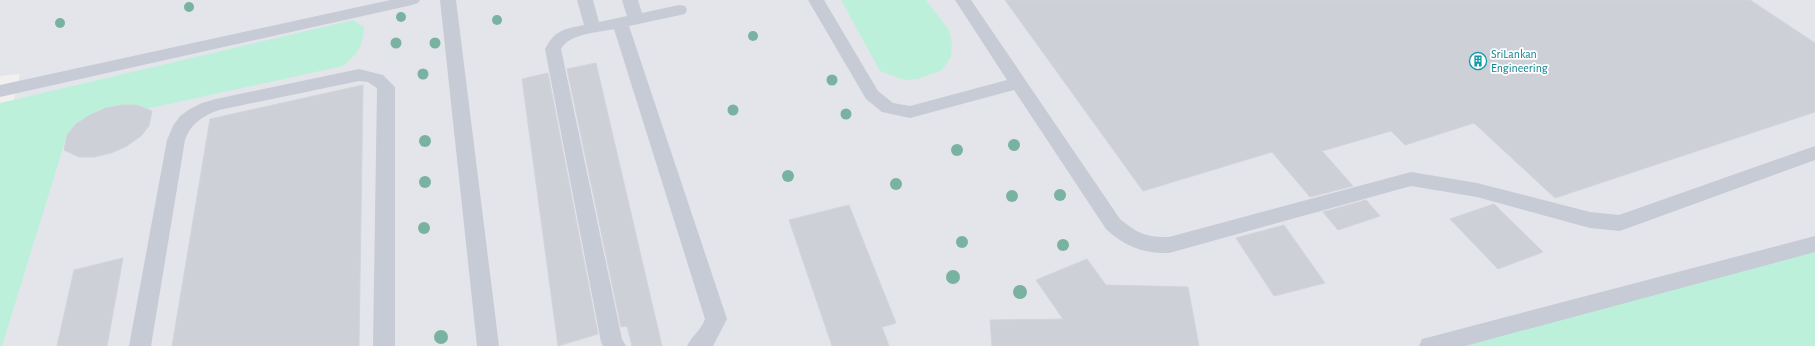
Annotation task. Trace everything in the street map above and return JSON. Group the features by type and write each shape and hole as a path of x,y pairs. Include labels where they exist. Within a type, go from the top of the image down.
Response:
{"lane":[{"path":"0,91 412,0"},
{"path":"448,0 488,346"},
{"path":"585,0 593,28"},
{"path":"630,0 628,21 716,319 711,332 698,346"},
{"path":"816,0 872,95 888,108 910,112 1018,83"},
{"path":"963,0 1113,224 1127,237 1150,245 1169,245 1411,178 1442,181 1472,188 1591,221 1620,223 1637,219 1815,153"},
{"path":"615,346 612,342 553,49 554,44 562,37 593,28 679,10"},
{"path":"140,346 176,140 179,129 186,120 202,109 216,105 359,75 373,77 382,82 386,87 384,346"},
{"path":"1430,346 1815,244"}],"shaded area":[{"path":"0,0 1815,0 1815,346 0,346 0,103 14,100 20,74 0,76"}],"green space":[{"path":"841,0 926,0 949,30 952,41 951,57 942,70 918,79 904,80 880,71"},
{"path":"353,20 364,27 361,45 356,53 343,66 146,109 124,105 113,106 93,114 75,127 67,135 2,346 0,346 0,103"},
{"path":"1815,244 1815,346 1430,346"}],"building":[{"path":"1005,0 1750,0 1815,43 1815,112 1555,198 1474,123 1405,145 1391,131 1322,151 1353,186 1310,197 1272,152 1143,191"},
{"path":"596,63 662,346 632,346 627,326 621,327 567,69"},
{"path":"548,73 598,334 558,346 522,79"},
{"path":"363,85 359,346 172,346 210,119"},
{"path":"122,105 136,105 152,111 149,126 141,136 127,146 111,153 94,157 79,157 64,150 67,135 76,124 90,115 106,108"},
{"path":"1366,200 1380,216 1338,230 1323,212"},
{"path":"1494,204 1543,252 1498,269 1450,219"},
{"path":"849,205 896,323 882,327 889,346 832,346 789,220"},
{"path":"1284,225 1325,283 1274,296 1236,238"},
{"path":"123,258 107,346 57,346 74,270"},
{"path":"1087,259 1106,285 1188,287 1199,346 992,346 990,320 1063,319 1036,280"}],"place":[{"name":"SriLankan Engineering","path":"1478,61"}]}
